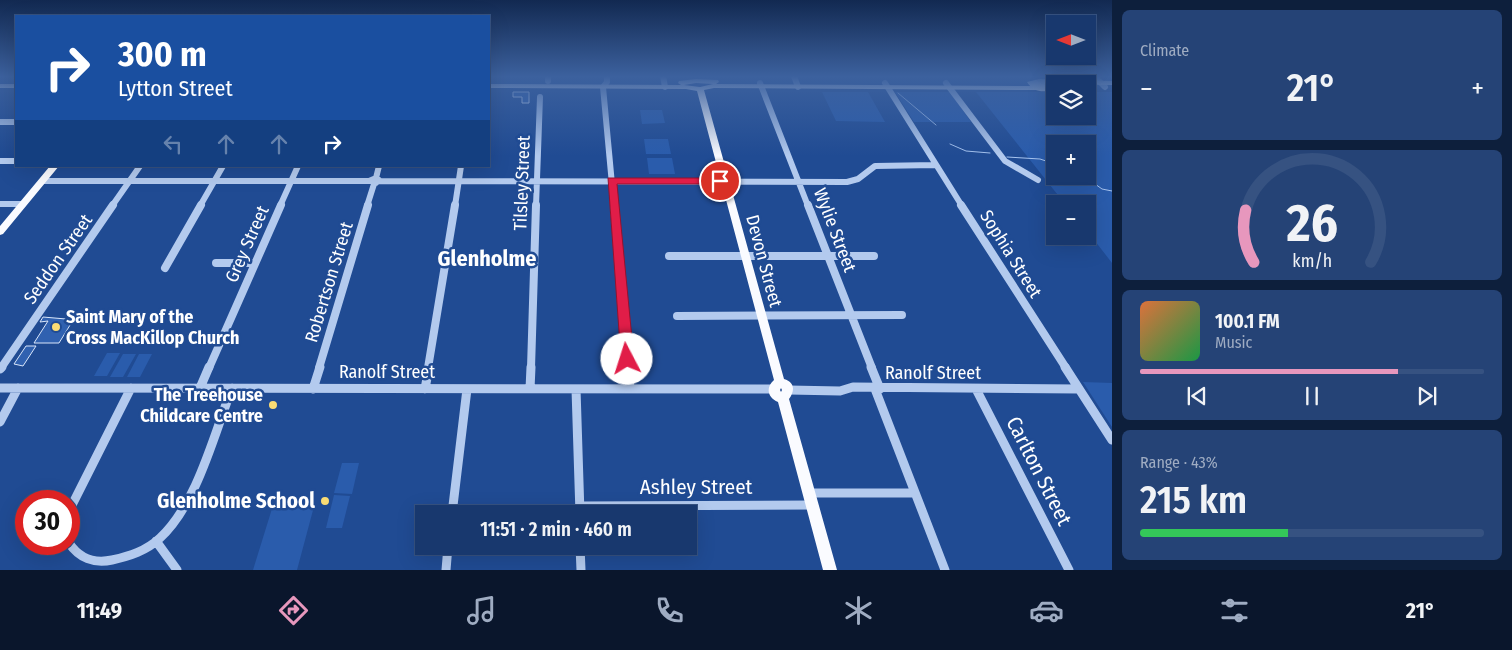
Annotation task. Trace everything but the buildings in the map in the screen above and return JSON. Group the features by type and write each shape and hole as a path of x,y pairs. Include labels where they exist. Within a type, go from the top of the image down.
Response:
{"main road":[{"name":"Devon Street","path":"703,103 830,570"},
{"path":"0,232 54,167"}],"street":[{"name":"Tilsley Street","path":"530,389 540,103"},
{"path":"607,103 630,389"},
{"name":"Wylie Street","path":"768,103 851,315 915,493 945,570"},
{"name":"Sophia Street","path":"897,103 1112,440"},
{"path":"961,103 1005,160 1038,180"},
{"path":"0,122 15,122"},
{"path":"0,160 15,161"},
{"path":"43,180 851,181 879,165 935,165"},
{"name":"Seddon Street","path":"0,369 139,167"},
{"path":"165,268 222,167"},
{"name":"Grey Street","path":"200,388 298,167"},
{"name":"Robertson Street","path":"313,388 379,167"},
{"path":"425,389 461,167"},
{"path":"0,204 23,204"},
{"path":"669,256 874,256"},
{"path":"216,264 254,264"},
{"path":"677,316 902,315"},
{"name":"Ranolf Street","path":"0,388 781,390 822,388 840,391 853,387 877,389 1078,389"},
{"path":"1,419 18,388"},
{"path":"80,490 132,388"},
{"path":"79,555 101,566 132,554 156,541 174,523 187,503 232,388"},
{"path":"453,505 467,389"},
{"path":"576,389 580,505"},
{"name":"Carlton Street","path":"976,389 1069,570"},
{"name":"Ashley Street","path":"685,505 915,493"},
{"path":"156,541 177,570"},
{"path":"446,570 447,555"},
{"path":"580,555 581,570"}],"shaded area":[{"path":"827,103 874,103 885,122 836,121"},
{"path":"902,103 957,103 971,122 914,122"},
{"path":"984,103 1046,103 1046,125 1096,125 1096,103 1112,103 1112,263 1096,242 1096,195 1058,195 1050,185 1096,185 1096,135 1046,135 1046,180"},
{"path":"640,110 662,110 665,123 642,124"},
{"path":"644,139 668,139 671,154 646,154"},
{"path":"647,158 672,158 675,174 649,174"},
{"path":"107,353 120,353 107,376 94,376"},
{"path":"123,354 136,354 123,377 110,377"},
{"path":"139,354 152,354 140,377 127,377"},
{"path":"1083,382 1112,383 1112,427"},
{"path":"342,463 359,463 352,494 334,493"},
{"path":"334,495 350,496 342,528 326,528"},
{"path":"275,499 316,499 297,570 253,570"}],"waterway":[{"path":"909,103 936,125"},
{"path":"950,144 966,151 990,153"},
{"path":"1007,157 1046,161"},
{"path":"1096,185 1102,189 1112,191"}],"place":[{"name":"Saint Mary of the Cross MacKillop Church","path":"56,327"},
{"name":"The Treehouse Childcare Centre","path":"273,405"},
{"name":"Glenholme School","path":"325,501"}],"district":[{"name":"Glenholme","path":"487,258"}],"route":[{"path":"627,359 612,181 720,181"}]}
